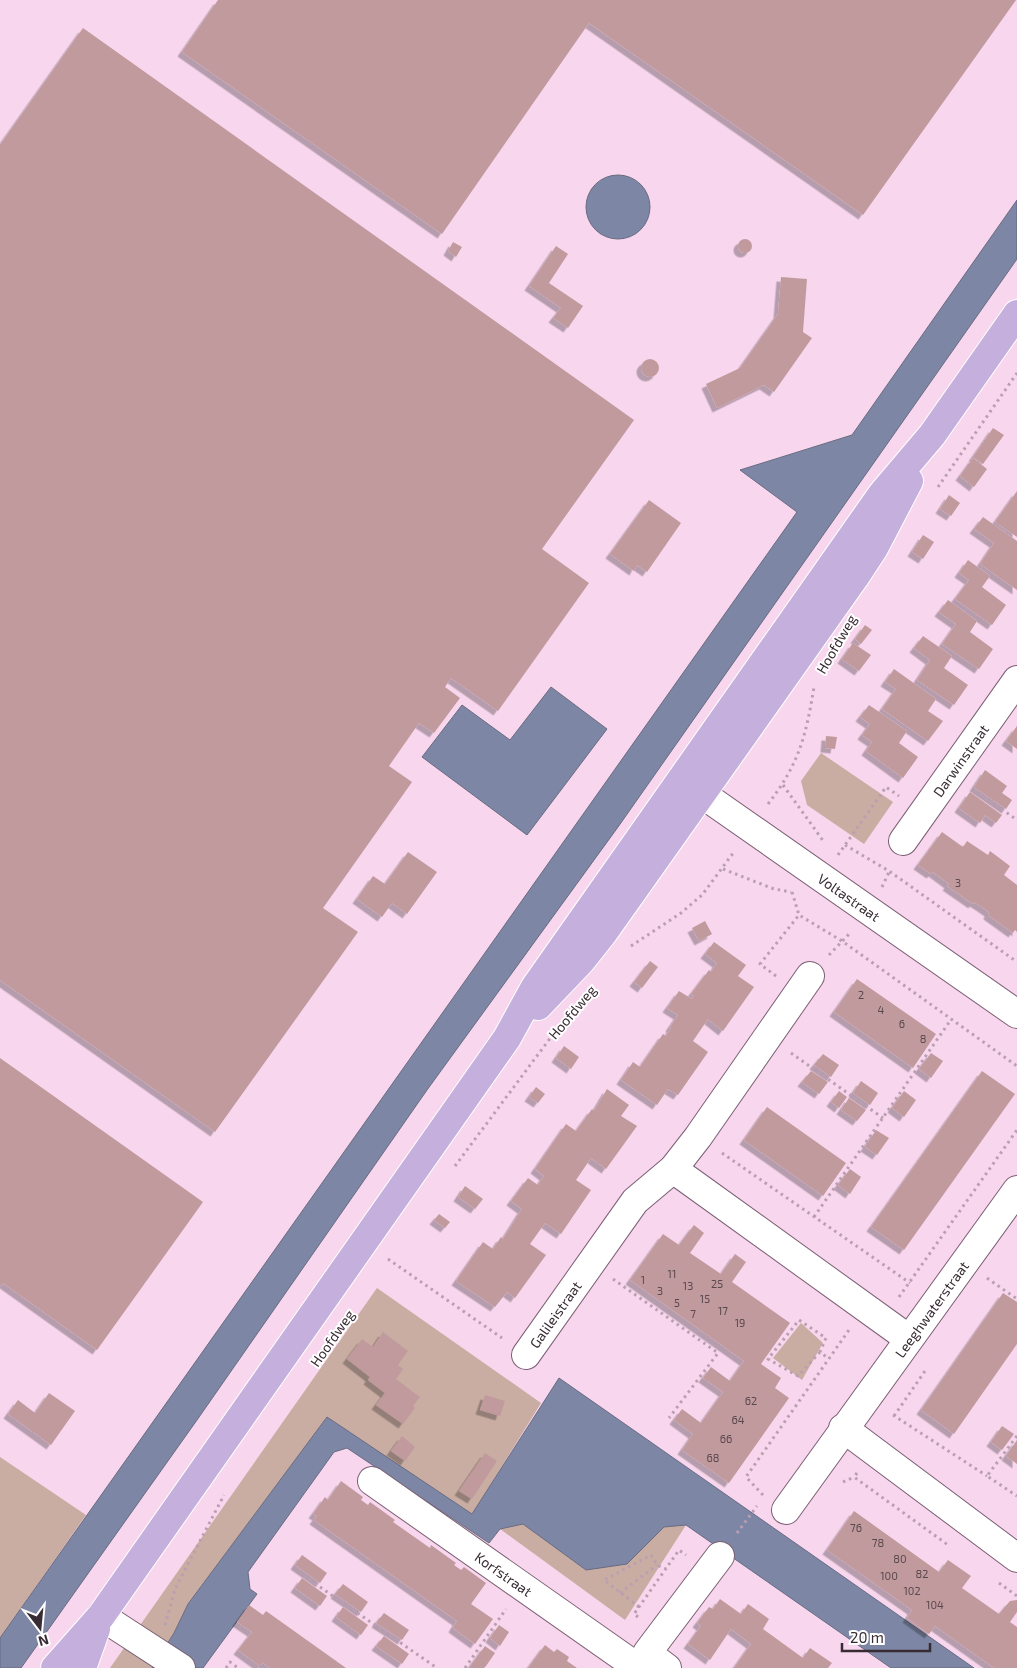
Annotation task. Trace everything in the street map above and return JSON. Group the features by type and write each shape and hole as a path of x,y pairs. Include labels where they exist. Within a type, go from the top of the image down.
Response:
{"main road":[{"path":"55,1668 101,1616 508,1038 535,987 692,786 882,494 932,435 1017,314"},
{"path":"82,1668 101,1616"}],"street":[{"name":"Darwinstraat","path":"903,841 1017,680"},
{"name":"Voltastraat","path":"692,786 1017,1014"},
{"name":"Galileistraat","path":"526,1354 592,1265 636,1201 673,1169 698,1137 804,984"},
{"path":"673,1169 909,1339"},
{"name":"Leeghwaterstraat","path":"786,1510 843,1428 1017,1190"},
{"path":"843,1428 1017,1558"},
{"name":"Korfstraat","path":"372,1481 522,1586 647,1664 720,1556"},
{"path":"101,1616 181,1668"}],"path":[{"path":"933,495 1017,372"},
{"name":"Hoofdweg","path":"630,947 681,913 702,895 783,784 796,761 808,728 815,684"},
{"path":"951,774 1017,820"},
{"path":"836,858 886,787 922,814"},
{"path":"845,845 889,871 1017,962"},
{"path":"791,892 799,915 842,941 950,1021 1017,1066"},
{"path":"799,915 760,964 804,984"},
{"path":"814,1217 950,1021"},
{"name":"Hoofdweg","path":"451,1172 561,1024"},
{"path":"768,1037 883,1118"},
{"path":"698,1137 936,1301"},
{"path":"382,1267 393,1251"},
{"name":"Galileistraat","path":"388,1259 526,1354"},
{"path":"964,1262 1017,1299"},
{"path":"592,1265 718,1353 668,1418"},
{"path":"800,1320 826,1338 820,1352 798,1376 768,1359 800,1320"},
{"path":"820,1352 828,1358"},
{"path":"865,1398 1017,1496"},
{"path":"987,1476 1017,1436"},
{"path":"153,1650 164,1627 175,1589 226,1490"},
{"path":"639,1607 604,1580 651,1555 657,1565 666,1569"},
{"path":"620,1593 657,1565"},
{"path":"304,1576 437,1668"},
{"path":"465,1668 522,1586"},
{"path":"226,1668 230,1662 238,1668"}],"shaded area":[{"path":"821,753 893,802 864,844 807,805 801,781"},
{"path":"377,1288 541,1403 472,1515 327,1417 188,1604 174,1633 152,1668 110,1668"},
{"path":"801,1323 823,1343 802,1380 773,1358"},
{"path":"0,1457 86,1515 0,1638"},
{"path":"523,1523 586,1570 631,1560 664,1527 686,1525 625,1620 500,1529"}],"water":[{"path":"618,175 636,181 644,189 650,207 644,225 636,233 618,239 600,233 592,225 586,207 592,189 600,181"},
{"path":"1017,200 1017,259 618,827 427,1090 21,1668 0,1668 0,1638 797,512 740,470 852,435"},
{"path":"551,687 607,729 527,835 422,757 462,705 510,740"},
{"path":"559,1378 974,1668 891,1668 686,1525 664,1527 627,1564 586,1570 523,1524 500,1529 489,1543 347,1448 334,1452 248,1572 250,1589 257,1594 203,1668 152,1668 174,1633 188,1604 327,1417 472,1514"}],"building":[{"path":"218,0 1016,0 863,215 589,23 442,234 182,52"},
{"path":"83,28 634,420 542,549 589,583 498,711 451,678 445,687 460,698 434,733 419,723 389,766 412,782 323,908 358,932 215,1132 0,980 0,145"},
{"path":"742,239 748,239 752,246 748,253 742,253 738,249 738,243"},
{"path":"453,242 462,247 456,257 448,251"},
{"path":"556,246 568,254 549,283 583,306 568,328 553,318 561,308 529,286"},
{"path":"781,277 807,279 803,332 812,338 774,392 764,385 717,408 706,384 740,368 778,314"},
{"path":"650,359 656,362 659,368 656,374 650,377 644,374 641,368 644,362"},
{"path":"993,428 1004,435 983,464 973,457"},
{"path":"973,458 987,469 974,487 960,476"},
{"path":"1017,491 1017,537 995,522"},
{"path":"949,495 960,503 951,516 940,509"},
{"path":"649,500 681,523 647,572 637,565 634,571 610,554"},
{"path":"983,517 1017,541 1017,590 980,564 994,543 974,529"},
{"path":"923,535 934,542 923,559 912,552"},
{"path":"968,560 990,576 982,587 1006,605 992,625 955,599 969,580 959,573"},
{"path":"948,600 977,621 970,632 993,649 979,669 942,644 956,624 939,612"},
{"path":"865,625 872,630 861,644 855,639"},
{"path":"923,636 952,656 944,668 968,685 954,705 917,680 930,660 914,648"},
{"path":"853,643 871,655 859,671 842,659"},
{"path":"894,669 936,699 928,711 943,721 928,741 882,709 896,689 885,682"},
{"path":"869,705 907,731 899,743 918,757 903,778 866,751 872,742 862,735 870,724 860,717"},
{"path":"1017,726 1017,749 1006,741"},
{"path":"826,736 837,737 835,749 825,748"},
{"path":"985,770 1007,786 1002,793 1012,800 1006,809 974,787"},
{"path":"970,792 1002,815 996,823 985,815 980,823 959,808"},
{"path":"942,832 963,847 967,841 988,855 990,851 1010,866 1004,875 1017,885 1017,932 1015,930 1013,933 988,915 989,912 974,902 973,904 947,886 949,884 933,872 931,874 918,865"},
{"path":"408,852 437,872 407,914 392,903 382,917 357,899 373,876 385,884"},
{"path":"705,921 712,934 699,941 692,928"},
{"path":"714,942 746,965 738,976 754,987 723,1031 708,1019 693,1041 708,1052 678,1095 668,1089 657,1105 621,1080 633,1062 640,1067 663,1034 666,1036 678,1015 667,1008 679,991 692,999 694,996 691,994 709,970 711,972 717,963 705,954"},
{"path":"650,961 658,967 642,988 634,982"},
{"path":"857,979 936,1034 913,1068 834,1012"},
{"path":"564,1046 579,1057 571,1069 556,1058"},
{"path":"931,1053 943,1061 931,1078 919,1069"},
{"path":"823,1054 839,1065 831,1077 814,1065"},
{"path":"0,1058 203,1202 97,1350 3,1283 0,1287"},
{"path":"811,1071 828,1082 819,1094 802,1082"},
{"path":"982,1071 1015,1094 904,1250 871,1227"},
{"path":"861,1081 878,1093 870,1105 853,1093"},
{"path":"536,1087 545,1094 538,1103 529,1097"},
{"path":"607,1089 629,1105 621,1116 637,1126 606,1169 591,1158 576,1180 591,1190 561,1234 545,1223 530,1244 546,1255 515,1298 507,1292 495,1307 456,1281 483,1242 493,1249 501,1237 503,1239 522,1209 511,1201 528,1178 538,1185 544,1176 535,1169 566,1124 576,1131 592,1109 594,1111"},
{"path":"839,1091 847,1097 839,1108 831,1102"},
{"path":"904,1091 916,1100 904,1117 892,1108"},
{"path":"849,1098 866,1110 857,1121 841,1110"},
{"path":"767,1107 846,1163 823,1196 744,1140"},
{"path":"876,1130 889,1138 877,1155 865,1147"},
{"path":"850,1169 861,1177 850,1194 838,1185"},
{"path":"465,1186 483,1199 475,1209 458,1197"},
{"path":"439,1214 450,1222 445,1228 434,1220"},
{"path":"694,1225 704,1233 690,1253 721,1274 735,1254 746,1262 732,1282 790,1323 761,1364 781,1378 775,1388 789,1398 729,1483 682,1450 693,1434 674,1420 682,1409 701,1423 723,1392 703,1378 711,1367 730,1381 744,1361 630,1280 663,1234 679,1245"},
{"path":"1003,1293 1017,1302 1017,1344 954,1434 921,1410"},
{"path":"383,1332 408,1351 398,1365 403,1369 396,1379 420,1397 413,1406 415,1408 403,1424 376,1405 385,1393 368,1380 370,1377 347,1359 362,1339 373,1347"},
{"path":"49,1393 75,1411 51,1445 8,1414 18,1400 35,1413"},
{"path":"485,1395 505,1401 500,1416 480,1410"},
{"path":"1002,1426 1014,1434 1002,1450 991,1442"},
{"path":"402,1436 415,1447 405,1461 391,1451"},
{"path":"1017,1440 1017,1464 1006,1456"},
{"path":"485,1453 497,1461 472,1499 459,1491"},
{"path":"341,1481 363,1497 361,1500 368,1505 370,1502 395,1520 393,1522 430,1548 431,1545 456,1563 454,1565 461,1570 464,1567 486,1583 471,1604 493,1619 475,1644 453,1628 457,1621 314,1520 317,1516 313,1514 325,1497 328,1500"},
{"path":"854,1511 939,1572 948,1560 971,1576 962,1588 999,1614 1010,1601 1017,1600 1017,1612 1010,1622 1017,1627 1017,1668 994,1668 935,1626 929,1634 907,1618 912,1610 827,1550"},
{"path":"302,1555 327,1573 320,1583 295,1565"},
{"path":"302,1578 327,1596 320,1606 295,1588"},
{"path":"343,1584 368,1602 361,1612 335,1594"},
{"path":"720,1599 741,1614 748,1604 769,1619 763,1629 803,1658 810,1648 832,1663 828,1668 734,1668 751,1644 731,1629 710,1660 688,1644 701,1626 697,1623 709,1607 713,1609"},
{"path":"249,1605 263,1615 266,1611 346,1668 270,1668 263,1663 260,1666 238,1650 252,1632 237,1622"},
{"path":"343,1607 368,1625 361,1635 336,1617"},
{"path":"384,1613 409,1630 402,1640 376,1623"},
{"path":"499,1625 509,1632 500,1646 490,1638"},
{"path":"384,1636 409,1654 402,1664 376,1646"},
{"path":"545,1645 554,1652 557,1649 569,1657 567,1661 577,1668 528,1668"},
{"path":"485,1646 495,1653 486,1666 484,1668 469,1668"}]}
